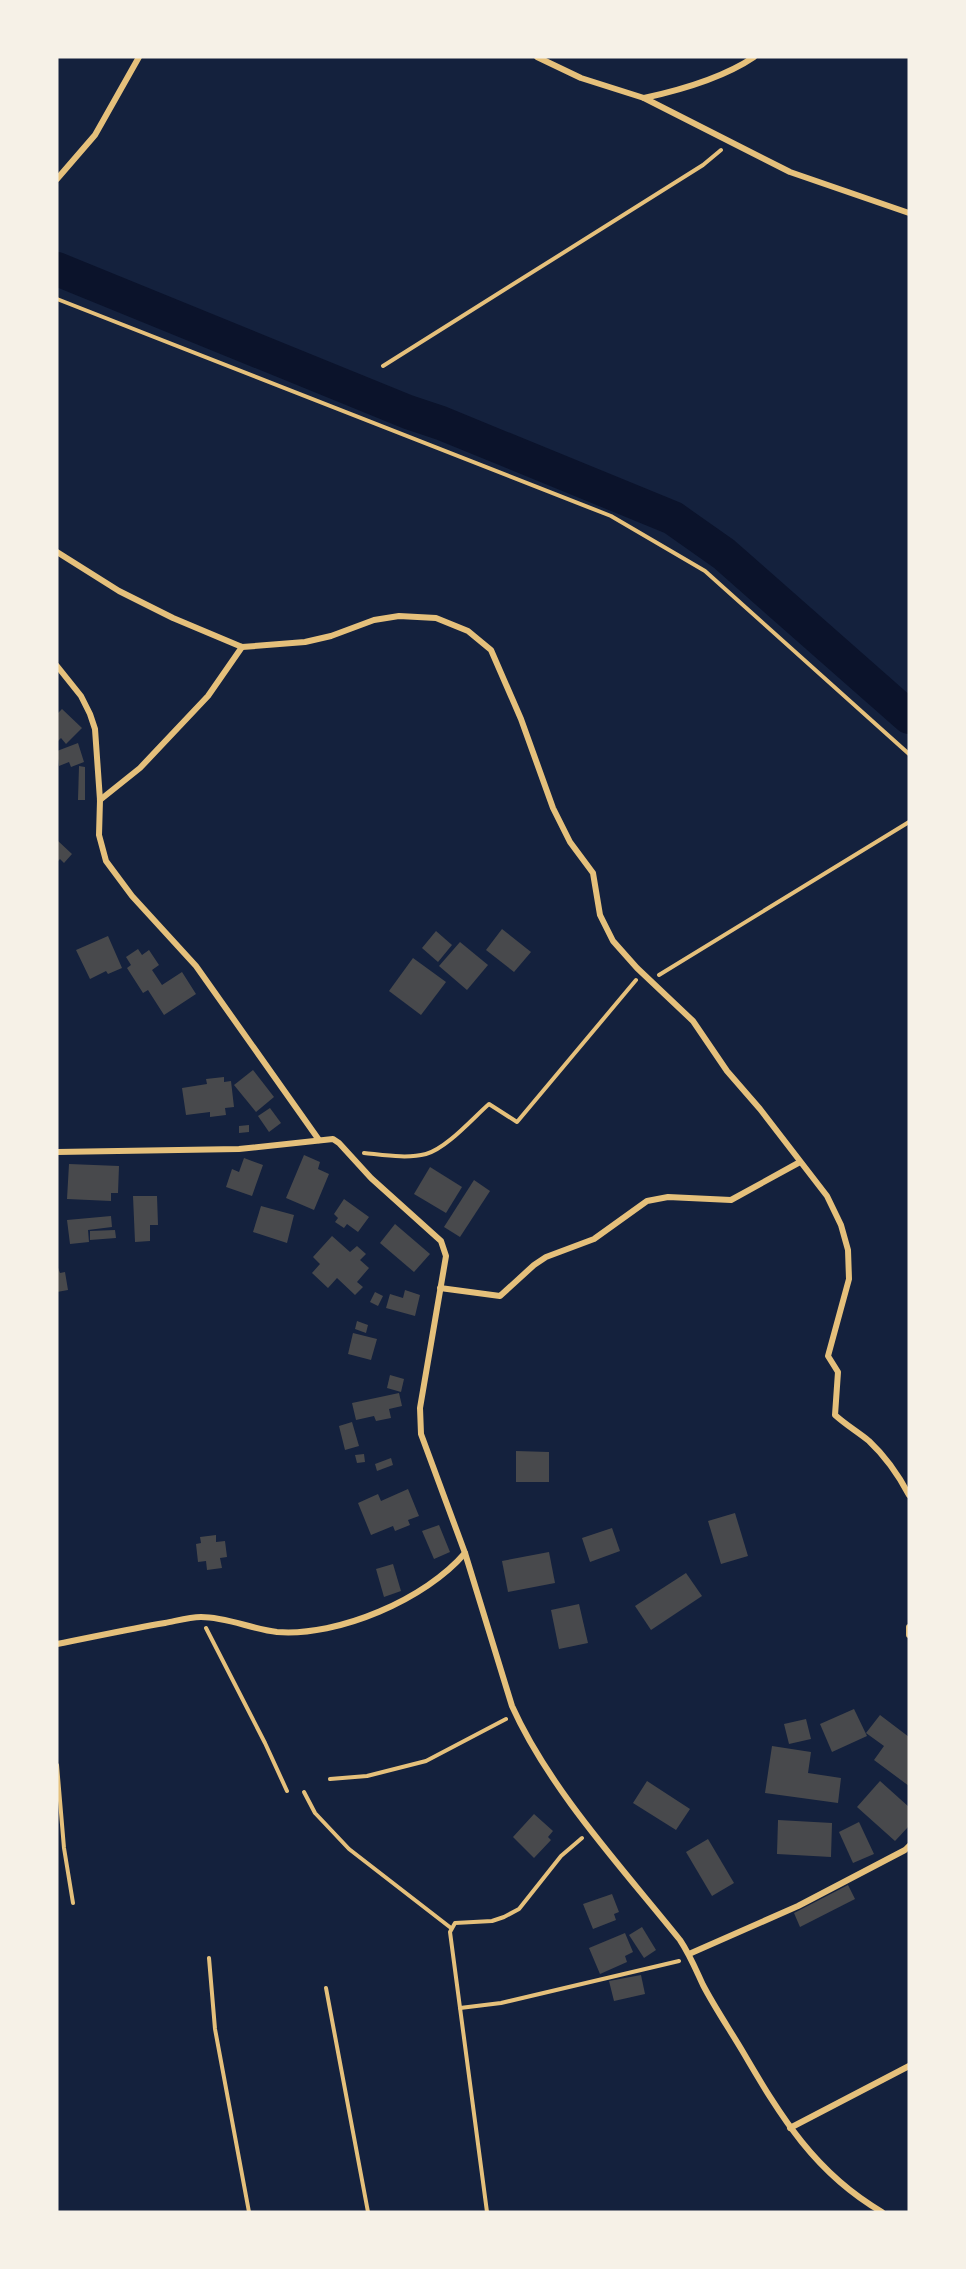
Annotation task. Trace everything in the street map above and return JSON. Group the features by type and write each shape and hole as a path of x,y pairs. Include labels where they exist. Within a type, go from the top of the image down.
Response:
{"street":[{"path":"57,179 94,135 139,57"},
{"path":"537,57 581,78 644,98 790,172 909,213"},
{"path":"644,98 665,94 736,69 754,57"},
{"path":"57,552 128,595 173,618 242,647 305,642 331,636 374,620 399,616 436,618 468,631 491,650 521,719 553,808 570,842 593,873 600,915 613,941 693,1022 727,1071 760,1109 827,1196 841,1225 848,1250 849,1279 828,1356 838,1372 835,1415 868,1441 888,1462 909,1495"},
{"path":"100,800 140,768 200,704 242,647"},
{"path":"57,666 81,696 95,729 100,800 99,836 106,861 132,896 196,966 319,1140"},
{"path":"57,1152 238,1149 333,1139 371,1178 441,1241 446,1256 420,1408 421,1434 465,1554 515,1714 546,1768 690,1956 704,1986 790,2128 819,2163 845,2187 882,2212"},
{"path":"440,1288 500,1296 546,1257 594,1239 648,1201 668,1197 731,1200 800,1162"},
{"path":"57,1644 200,1617 229,1620 280,1632 298,1632 340,1625 417,1594 465,1554"},
{"path":"909,1627 909,1635"},
{"path":"690,1956 798,1906 909,1846"},
{"path":"790,2128 909,2066"}],"path":[{"path":"383,366 703,165 730,142"},
{"path":"57,299 611,516 705,571 909,754"},
{"path":"650,981 909,822"},
{"path":"348,1152 406,1156 428,1153 447,1142 489,1104 517,1122 642,972"},
{"path":"200,1617 287,1791"},
{"path":"330,1779 367,1776 426,1761 515,1714"},
{"path":"57,1764 64,1848 73,1903"},
{"path":"304,1792 315,1813 349,1849 451,1928"},
{"path":"487,2212 451,1928 455,1923 492,1921 519,1909 561,1856 592,1830"},
{"path":"460,2008 501,2003 690,1956"},
{"path":"209,1958 215,2029 249,2212"},
{"path":"326,1988 368,2212"}],"building":[{"path":"62,709 82,728 66,744 61,738 57,742 57,714"},
{"path":"78,743 84,762 71,767 69,762 59,766 57,751"},
{"path":"79,766 85,767 85,800 78,800"},
{"path":"57,840 72,854 64,863 60,859 57,862"},
{"path":"502,929 531,952 514,972 486,950"},
{"path":"436,931 452,945 438,962 422,948"},
{"path":"108,936 122,968 108,974 106,971 90,979 76,950"},
{"path":"460,942 488,965 467,990 439,966"},
{"path":"138,949 142,955 149,950 159,965 152,970 162,985 182,972 196,994 164,1015 148,990 143,993 127,968 131,965 126,957"},
{"path":"413,958 446,982 421,1015 389,991"},
{"path":"253,1070 274,1097 256,1112 234,1085"},
{"path":"224,1077 224,1082 231,1081 234,1107 225,1108 226,1115 210,1117 210,1112 186,1115 182,1088 207,1084 206,1079"},
{"path":"270,1108 281,1123 269,1132 258,1116"},
{"path":"249,1125 249,1132 239,1133 239,1126"},
{"path":"304,1155 320,1162 318,1169 329,1174 314,1210 286,1198"},
{"path":"244,1158 263,1165 252,1196 226,1187 232,1169 239,1172"},
{"path":"69,1164 119,1166 118,1193 111,1193 111,1201 67,1199"},
{"path":"430,1167 462,1187 446,1213 414,1194"},
{"path":"474,1180 490,1191 460,1237 444,1227"},
{"path":"133,1196 157,1196 158,1225 150,1225 150,1241 135,1242"},
{"path":"344,1199 369,1217 358,1232 347,1224 344,1228 335,1222 338,1218 334,1214"},
{"path":"261,1206 294,1215 287,1243 253,1232"},
{"path":"111,1216 112,1227 88,1230 89,1242 70,1244 67,1220"},
{"path":"395,1224 430,1254 414,1272 380,1243"},
{"path":"115,1230 116,1238 90,1240 90,1231"},
{"path":"332,1236 350,1252 357,1246 366,1254 360,1260 369,1268 357,1282 363,1287 355,1295 337,1278 328,1288 312,1273 320,1264 313,1257"},
{"path":"57,1265 60,1273 65,1272 68,1290 57,1292"},
{"path":"405,1290 420,1295 415,1316 386,1308 390,1294 403,1298"},
{"path":"375,1292 383,1296 378,1306 370,1302"},
{"path":"357,1321 368,1325 366,1333 355,1329"},
{"path":"353,1333 377,1339 371,1360 348,1354"},
{"path":"390,1375 404,1379 401,1392 387,1388"},
{"path":"399,1393 402,1406 389,1409 391,1418 376,1421 374,1416 356,1420 352,1403"},
{"path":"352,1422 359,1446 345,1450 339,1426"},
{"path":"516,1451 549,1452 549,1482 516,1482"},
{"path":"364,1454 365,1462 357,1463 355,1455"},
{"path":"391,1458 393,1465 377,1471 375,1464"},
{"path":"408,1489 419,1516 408,1520 410,1525 395,1531 393,1526 371,1535 358,1503 378,1494 381,1501"},
{"path":"735,1513 748,1556 721,1564 708,1521"},
{"path":"439,1525 450,1552 434,1559 422,1531"},
{"path":"612,1528 620,1551 590,1562 582,1538"},
{"path":"216,1535 216,1542 225,1541 227,1557 220,1558 222,1568 207,1570 206,1561 198,1562 196,1544 201,1543 200,1537"},
{"path":"549,1552 555,1583 508,1592 502,1561"},
{"path":"393,1564 401,1591 384,1597 376,1569"},
{"path":"686,1573 702,1596 651,1630 635,1606"},
{"path":"579,1604 588,1643 559,1649 551,1610"},
{"path":"854,1709 867,1736 832,1752 820,1724"},
{"path":"880,1715 909,1737 909,1786 874,1760 884,1746 866,1733"},
{"path":"806,1719 811,1739 789,1744 784,1724"},
{"path":"772,1746 811,1752 808,1773 841,1778 838,1803 765,1793"},
{"path":"647,1781 690,1809 676,1830 633,1803"},
{"path":"880,1781 909,1807 909,1826 895,1841 857,1807"},
{"path":"534,1814 553,1831 548,1837 551,1840 534,1858 513,1837"},
{"path":"778,1820 832,1823 831,1857 777,1854"},
{"path":"859,1822 874,1854 853,1863 839,1832"},
{"path":"708,1839 734,1883 712,1896 686,1852"},
{"path":"848,1885 855,1899 800,1927 794,1913"},
{"path":"612,1894 619,1912 614,1914 616,1920 593,1929 583,1904"},
{"path":"642,1927 656,1950 644,1958 629,1935"},
{"path":"625,1933 633,1952 625,1956 627,1962 600,1974 589,1948"},
{"path":"641,1975 645,1994 614,2001 609,1981"}],"waterway":[{"path":"57,269 673,518 724,554 909,717"}]}
